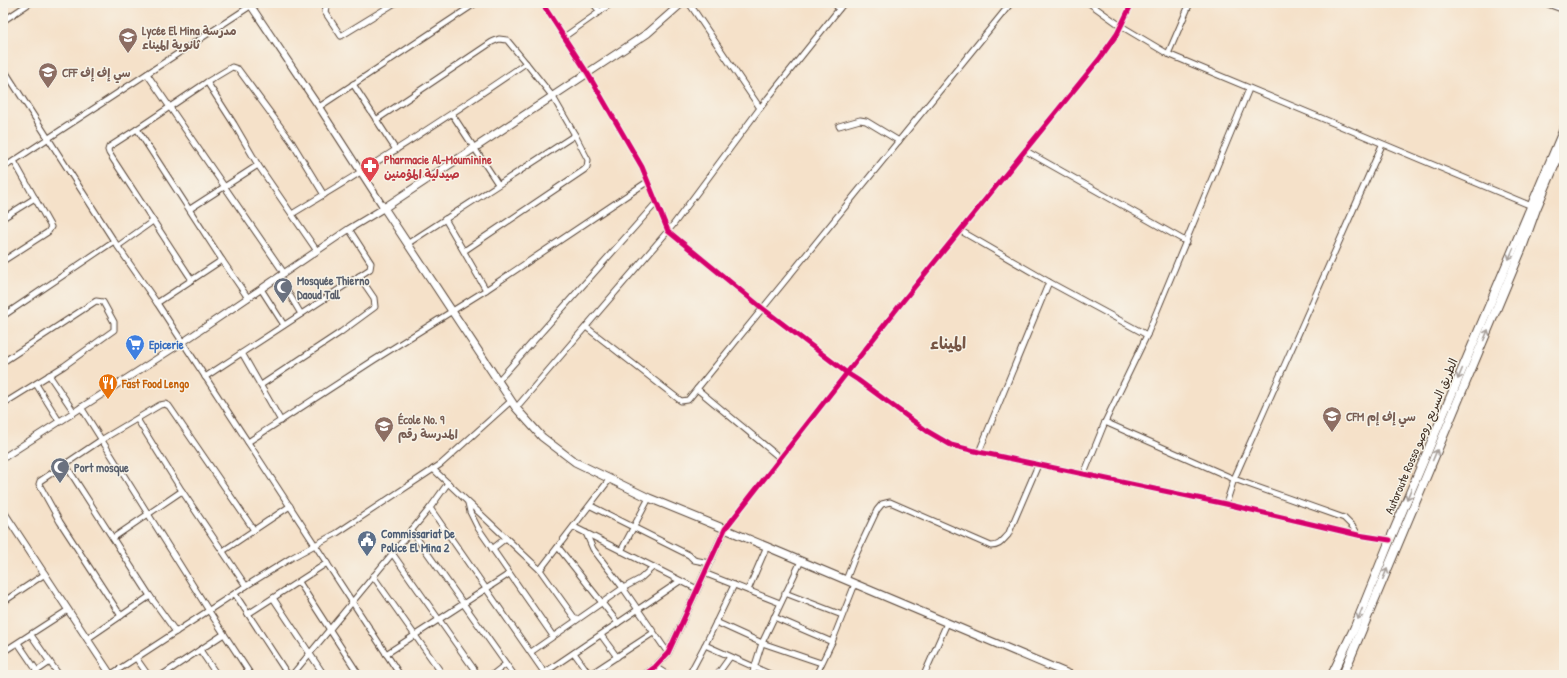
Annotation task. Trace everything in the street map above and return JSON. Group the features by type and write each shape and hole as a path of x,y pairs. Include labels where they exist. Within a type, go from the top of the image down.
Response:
{"highway":[{"name":"Autoroute Rosso الطريق السريع روصو","path":"1343,675 1519,256 1534,207 1564,128"},
{"name":"Autoroute Rosso الطريق السريع روصو","path":"1332,675 1354,629 1390,540 1534,207 1564,144"}],"main road":[{"path":"682,3 648,33 384,208 516,408 542,437 575,462 609,480 649,498 767,546 1071,675"}],"street":[{"path":"3,21 30,3"},
{"path":"330,3 326,7 325,12 341,36 395,3"},
{"path":"319,106 476,3"},
{"path":"542,3 588,74 642,167 668,231 762,308 847,374 858,380 928,431 952,445 979,452 1226,504 1358,535 1390,540"},
{"path":"593,3 600,12"},
{"path":"564,37 612,3"},
{"path":"689,3 760,108"},
{"path":"834,3 840,9"},
{"path":"516,408 668,231 760,108 844,3"},
{"path":"586,327 681,401 688,400 1012,3"},
{"path":"1089,3 1121,26 1168,54 1382,145 1534,207"},
{"path":"644,675 655,667 668,653 725,529 903,301 1026,151 1108,46 1121,26 1132,3"},
{"path":"1168,54 1190,3"},
{"path":"1548,3 1564,10"},
{"path":"3,168 252,4 384,208 349,229 182,342 3,458"},
{"path":"376,120 492,42 499,39 507,40 553,97 588,160 587,167 580,174 464,251"},
{"path":"292,214 361,173 452,114 526,62"},
{"path":"192,280 120,172 108,150 113,144 169,106 232,67 238,68 291,142 324,195"},
{"path":"3,68 114,241 157,303 400,675"},
{"path":"147,74 284,273"},
{"path":"207,82 258,165 317,251"},
{"path":"353,84 396,150"},
{"path":"1084,474 1105,422 1147,334 1187,242 1249,89"},
{"path":"452,114 498,184"},
{"path":"839,126 860,120 866,121 899,141"},
{"path":"137,129 248,298"},
{"path":"407,244 575,135"},
{"path":"1226,504 1234,479 1382,145"},
{"path":"1026,151 1187,242"},
{"path":"3,261 50,230 50,224 14,161"},
{"path":"190,209 258,165"},
{"path":"248,442 374,360 486,290 647,182"},
{"path":"3,218 35,198"},
{"path":"498,381 656,203"},
{"path":"445,219 486,290"},
{"path":"118,246 153,221"},
{"path":"205,377 370,269 371,263 349,229"},
{"path":"961,231 1049,282 1147,334"},
{"path":"3,316 114,241"},
{"path":"157,303 222,260"},
{"path":"261,385 341,332 375,307 374,298 359,276"},
{"path":"279,277 302,314"},
{"path":"979,452 1049,282"},
{"path":"261,289 284,325"},
{"path":"3,362 96,301 103,302 114,322 114,330 64,366 3,404"},
{"path":"242,353 282,421"},
{"path":"49,375 74,412"},
{"path":"36,384 59,421"},
{"path":"697,389 780,458"},
{"path":"3,510 110,675 246,586 291,558 316,545 433,469 511,401"},
{"path":"122,616 60,522 40,489 39,484 40,481 101,440 160,405 165,404 169,406 254,530"},
{"path":"81,407 251,675"},
{"path":"136,419 246,586"},
{"path":"1105,422 1234,479 1344,518 1354,528 1358,535"},
{"path":"65,464 150,596 176,632"},
{"path":"846,580 854,558 877,510 882,504 890,502 991,546 997,546 1008,535 1038,464"},
{"path":"433,469 540,570 576,620"},
{"path":"540,570 591,506 609,480"},
{"path":"292,675 430,508 448,483"},
{"path":"113,538 182,491"},
{"path":"621,551 649,498"},
{"path":"468,502 472,517 492,549 553,636"},
{"path":"223,551 290,506"},
{"path":"591,506 689,555 694,560 709,563"},
{"path":"430,508 544,674 680,580"},
{"path":"574,527 697,589"},
{"path":"411,530 514,675"},
{"path":"586,533 593,549 623,588 668,653"},
{"path":"492,549 506,538"},
{"path":"748,590 767,546"},
{"path":"558,547 618,623"},
{"path":"392,553 478,675"},
{"path":"752,675 762,643 801,561"},
{"path":"248,614 327,563"},
{"path":"530,652 623,588 640,579 653,567"},
{"path":"704,573 780,603"},
{"path":"3,602 44,574"},
{"path":"386,654 509,574"},
{"path":"373,576 443,675"},
{"path":"299,582 359,675"},
{"path":"816,675 832,642 855,584"},
{"path":"689,675 705,646 734,585"},
{"path":"785,593 842,615"},
{"path":"235,594 288,675"},
{"path":"87,639 150,596"},
{"path":"273,598 324,675"},
{"path":"3,652 68,610"},
{"path":"774,617 832,642"},
{"path":"716,622 762,643 821,663"},
{"path":"924,675 947,623"},
{"path":"574,653 590,675 653,633"},
{"path":"31,634 59,675"},
{"path":"162,675 224,634"},
{"path":"601,634 617,657"},
{"path":"18,643 37,671"},
{"path":"705,646 772,675"},
{"path":"200,650 218,675"},
{"path":"717,675 730,657"},
{"path":"136,658 148,675"},
{"path":"31,675 50,662"},
{"path":"492,675 506,664"},
{"path":"655,667 668,675"}],"cycle path":[{"path":"542,3 588,74 642,167 668,231 762,308 847,373 927,431 951,445 979,452 1226,504 1358,535 1390,540"},
{"path":"644,675 655,667 668,653 725,529 903,301 1100,58 1117,34 1132,3"}],"place":[{"name":"Lycée El Mina مدرسة ثانوية الميناء","path":"128,54"},
{"name":"CFF سي إف إف","path":"48,89"},
{"name":"Pharmacie Al-Mouminine صيدلية المؤمنين","path":"370,183"},
{"name":"Mosquée Thierno Daoud Tall","path":"283,304"},
{"name":"Epicerie","path":"135,361"},
{"name":"Fast Food Lengo","path":"108,400"},
{"name":"CFM سي إف إم","path":"1332,433"},
{"name":"École No. 9 المدرسة رقم","path":"384,443"},
{"name":"Port mosque","path":"60,484"},
{"name":"Commissariat De Police El Mina 2","path":"367,557"}],"district":[{"name":"الميناء","path":"948,343"}]}
